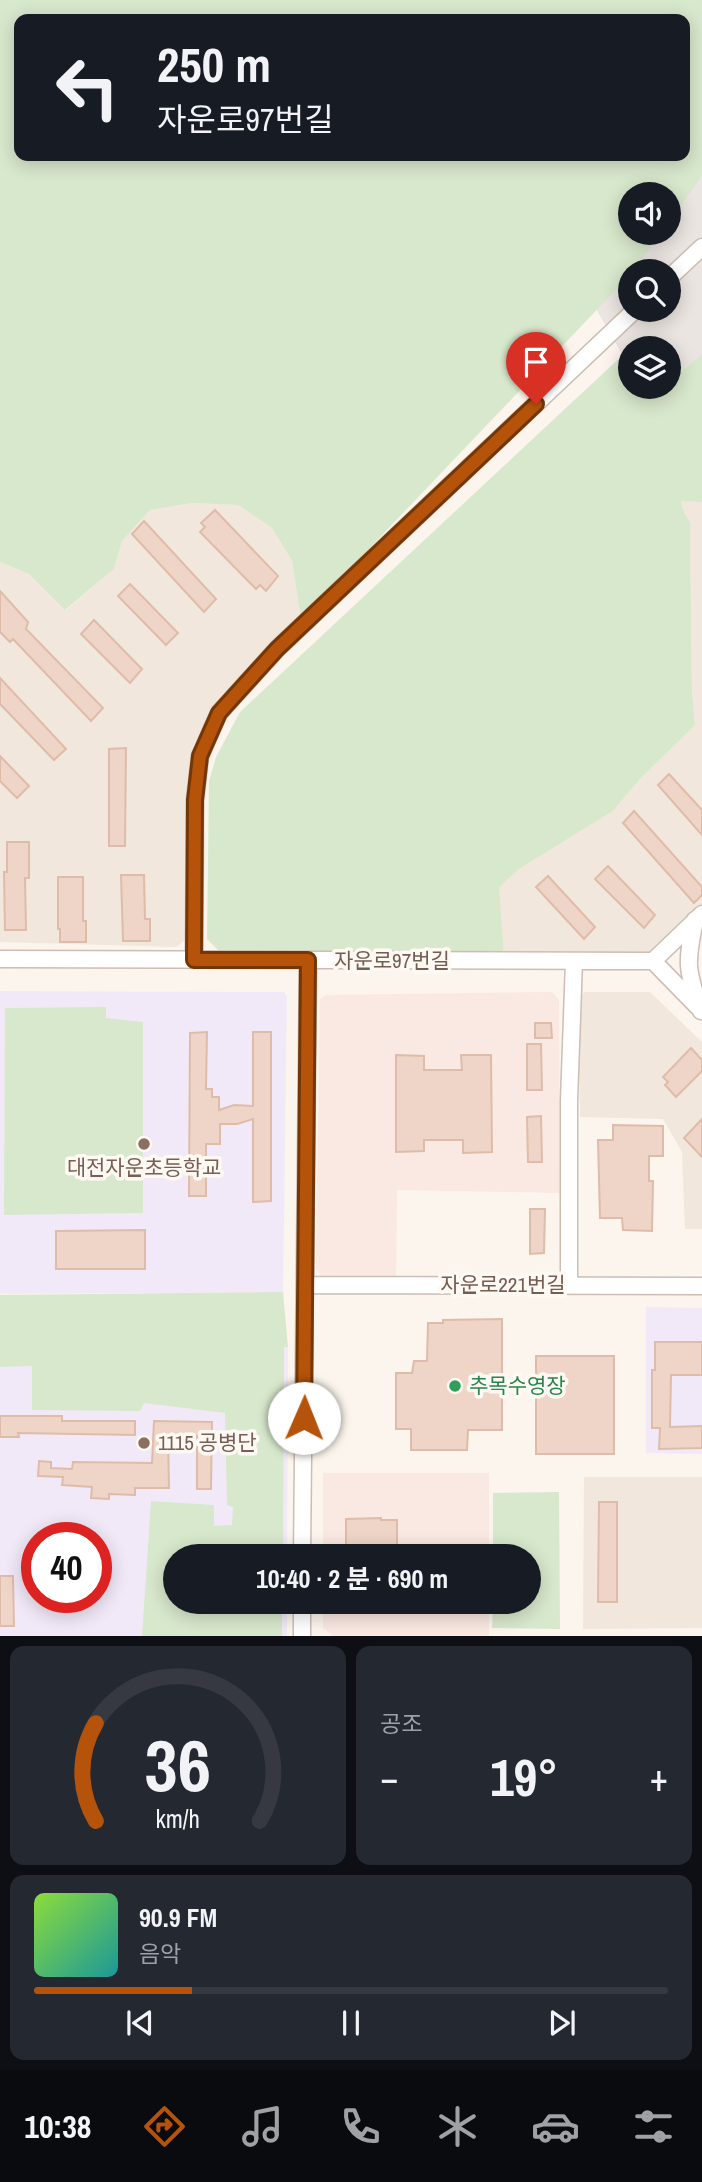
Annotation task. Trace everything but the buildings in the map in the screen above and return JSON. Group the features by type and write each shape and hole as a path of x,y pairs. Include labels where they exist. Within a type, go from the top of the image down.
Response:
{"street":[{"path":"681,267 702,247"},
{"path":"194,960 195,800 200,756 219,713 277,649 622,322"},
{"path":"699,917 653,961 702,1011"},
{"path":"699,917 688,957 689,978 702,1011"},
{"name":"자운로97번길","path":"0,960 653,961"},
{"path":"302,1544 308,960"},
{"path":"569,1285 569,1101 574,961"},
{"name":"자운로221번길","path":"305,1285 702,1286"},
{"path":"302,1614 302,1636"}],"shaded area":[{"path":"702,75 702,395 681,390 681,336 618,336 618,347 551,230 618,193 618,245 681,245 681,182 637,182 675,161 690,161 690,129"},
{"path":"681,500 702,502 702,908 653,956 504,958 498,887 519,869 613,811 640,779 695,725 692,691 690,524 681,508"},
{"path":"192,503 238,505 272,528 292,561 301,620 212,715 189,936 177,947 0,942 0,562 29,574 66,610 114,569 122,541 150,510"},
{"name":"대전자운초등학교","path":"0,991 284,992 287,996 283,1292 0,1294"},
{"path":"552,992 559,1000 560,1193 397,1190 396,1278 322,1277 316,1269 320,999 326,995"},
{"path":"584,992 650,992 702,1042 702,1229 685,1229 682,1152 663,1119 580,1117 578,1000"},
{"path":"646,1307 702,1308 702,1454 646,1453"},
{"name":"1115 공병단","path":"288,1347 287,1544 163,1544 163,1614 287,1614 287,1636 0,1636 0,1348"},
{"path":"323,1473 489,1473 489,1544 323,1544"},
{"path":"584,1477 702,1477 702,1628 583,1629"},
{"path":"323,1614 489,1614 489,1636 333,1636 323,1628"}],"green space":[{"path":"0,0 702,0 702,176 681,205 681,182 618,182 618,245 652,245 642,259 618,259 618,288 301,620 292,561 272,528 238,505 192,503 150,510 122,541 114,569 65,610 29,574 0,562"},
{"path":"702,354 702,502 681,501 690,523 692,691 695,725 640,779 613,811 519,869 499,887 504,958 221,953 207,939 209,781 216,757 240,712 618,359 618,399 681,399 681,372"},
{"path":"106,1007 106,1018 143,1022 143,1213 4,1215 5,1008"},
{"path":"283,1292 288,1347 284,1347 283,1544 163,1544 163,1614 282,1614 282,1636 142,1636 151,1501 214,1505 214,1526 232,1525 233,1507 227,1505 225,1413 144,1403 140,1411 32,1410 32,1366 0,1367 0,1295"},
{"path":"559,1492 560,1629 492,1628 493,1614 541,1614 541,1544 493,1544 493,1493"}],"place":[{"name":"대전자운초등학교","path":"144,1144"},
{"name":"추목수영장","path":"455,1386"},
{"name":"1115 공병단","path":"144,1443"}],"route":[{"path":"304,1418 308,960 194,960 195,800 200,756 219,713 277,649 536,404"}]}
